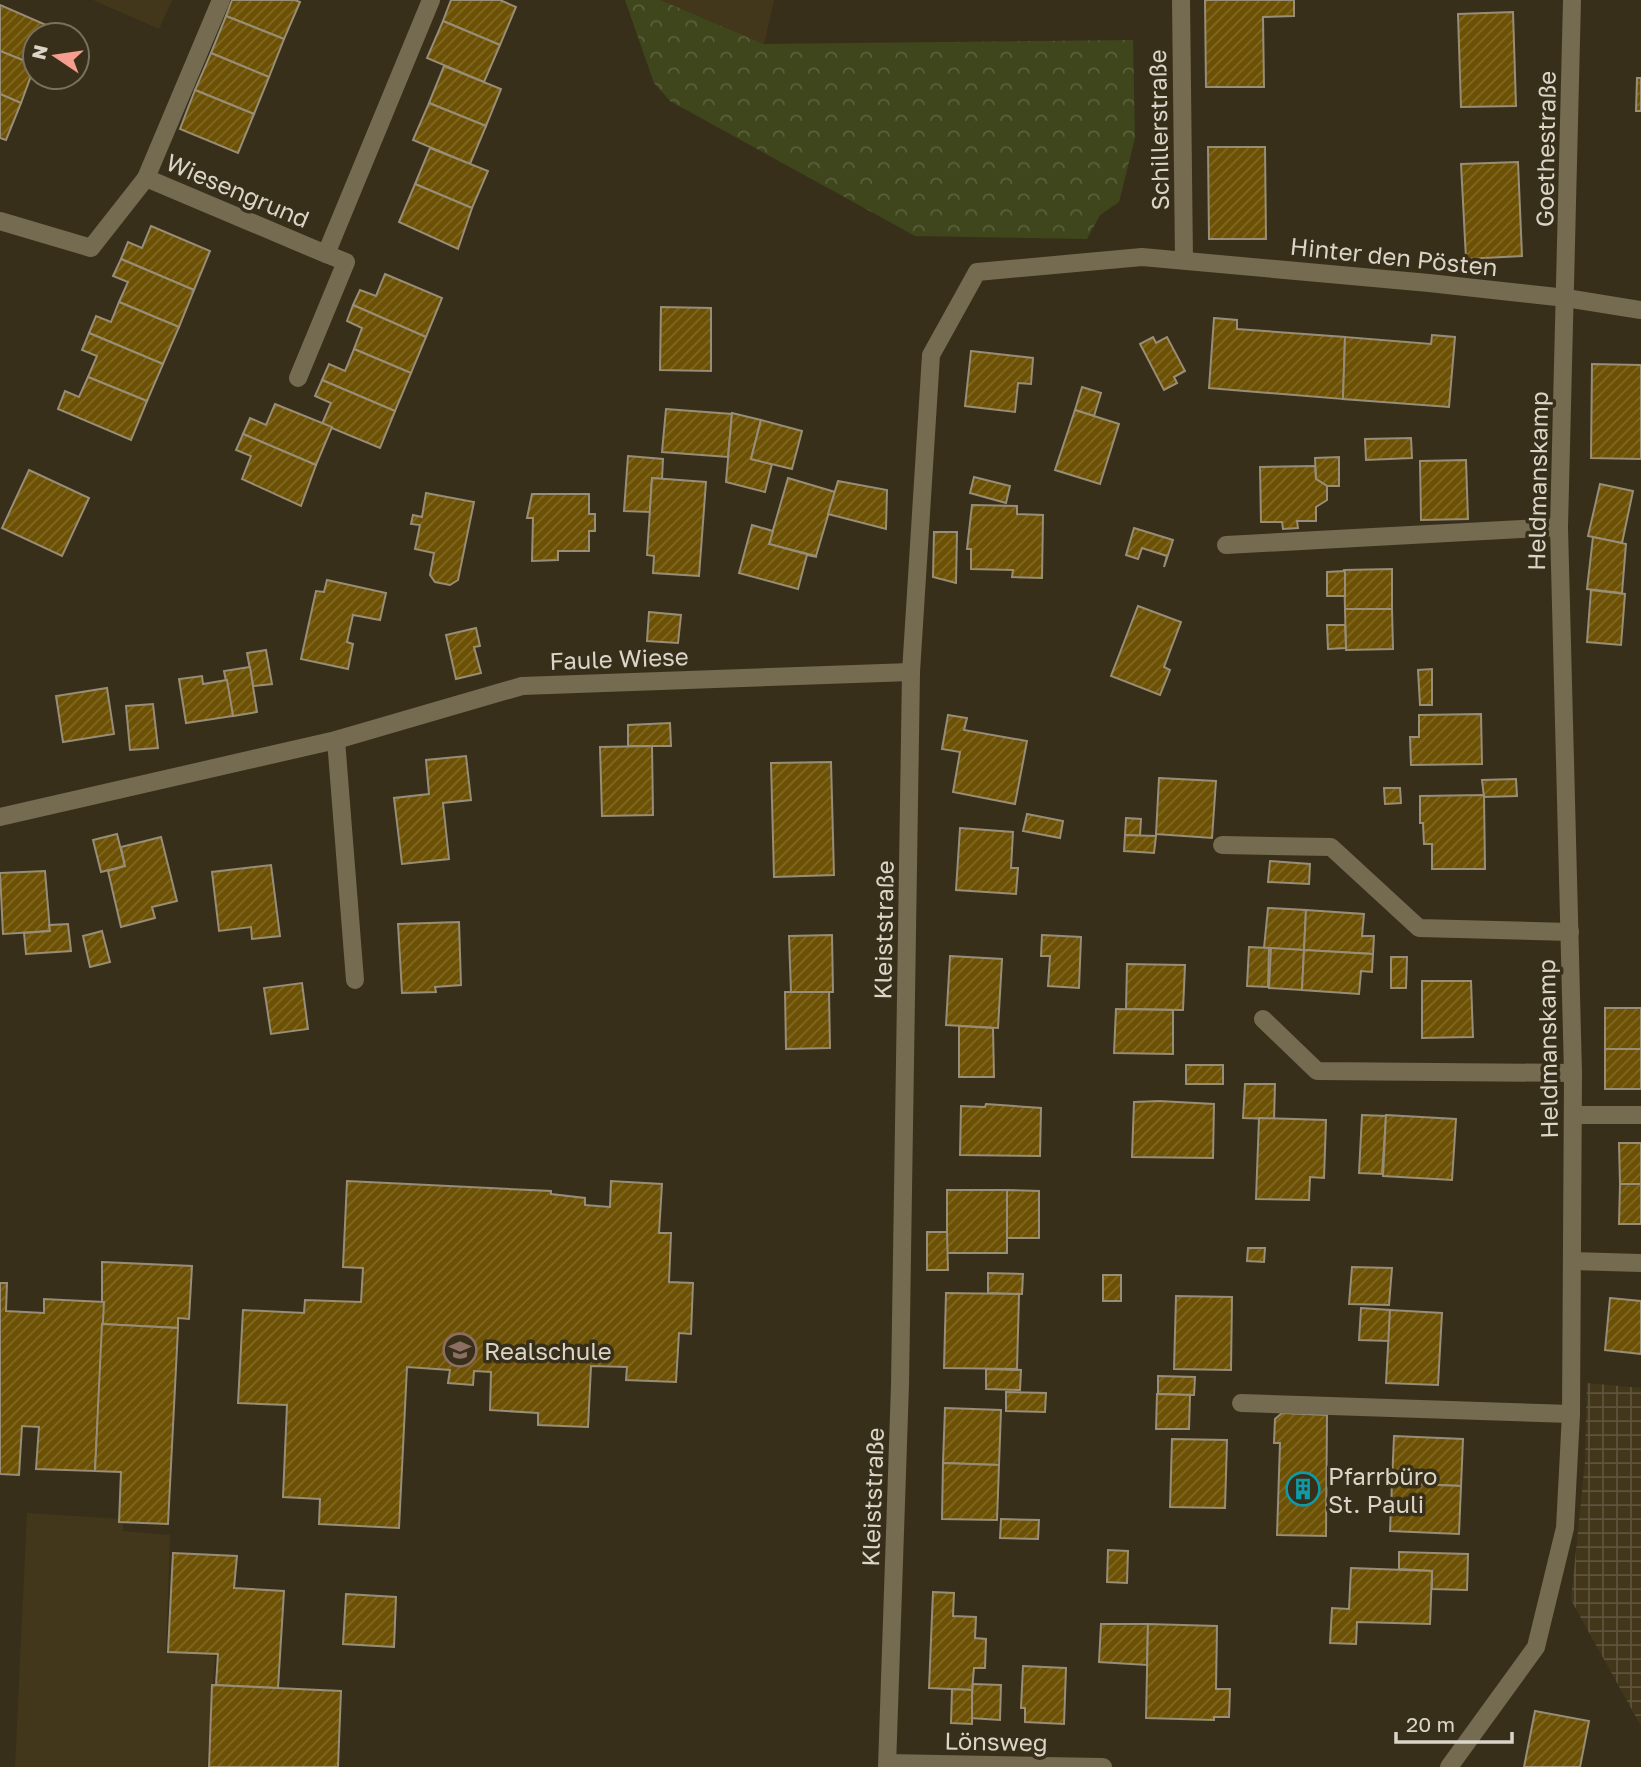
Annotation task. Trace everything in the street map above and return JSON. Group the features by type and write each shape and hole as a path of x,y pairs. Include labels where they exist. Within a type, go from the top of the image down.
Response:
{"street":[{"path":"146,178 221,0"},
{"name":"Wiesengrund","path":"326,254 431,0"},
{"name":"Schillerstraße","path":"1181,0 1184,260"},
{"name":"Goethestraße","path":"1566,298 1572,0"},
{"name":"Wiesengrund","path":"0,221 91,248 146,178 346,262 298,378"},
{"name":"Hinter den Pösten","path":"1142,257 1566,298 1641,310"},
{"name":"Kleiststraße","path":"888,1765 900,1399 911,673 931,355 977,272 1142,257"},
{"name":"Heldmanskamp","path":"1449,1767 1536,1647 1565,1528 1571,1414 1574,1115 1561,710 1559,527 1566,298"},
{"path":"1226,545 1559,527"},
{"name":"Faule Wiese","path":"0,817 336,740 522,687 911,673"},
{"path":"336,740 355,980"},
{"path":"1222,845 1331,847 1419,928 1570,932"},
{"path":"1263,1019 1317,1071 1573,1073"},
{"path":"1574,1115 1641,1115"},
{"path":"1572,1261 1641,1263"},
{"path":"1241,1403 1571,1414"},
{"name":"Lönsweg","path":"888,1765 1103,1767"}],"shaded area":[{"path":"93,0 172,0 159,29"},
{"path":"659,0 774,0 764,44"},
{"path":"1587,1383 1641,1388 1641,1726 1571,1600 1585,1462"},
{"path":"27,1513 123,1519 123,1531 170,1535 166,1652 215,1656 207,1767 15,1767"}],"green space":[{"path":"625,0 660,0 764,44 1133,40 1135,138 1119,202 1100,215 1087,239 915,236 670,101 654,83"}],"building":[{"path":"232,0 300,2 284,39 226,16"},
{"path":"451,0 500,0 516,7 500,45 443,21"},
{"path":"1205,0 1294,0 1294,16 1263,17 1264,87 1206,87"},
{"path":"0,5 37,21 21,21 21,59 0,51"},
{"path":"1513,12 1516,106 1461,107 1458,14"},
{"path":"226,16 284,39 269,77 211,53"},
{"path":"443,21 500,45 484,82 427,58"},
{"path":"0,51 21,59 21,91 25,91 21,103 0,94"},
{"path":"211,53 269,77 254,114 195,90"},
{"path":"444,66 501,89 486,126 429,103"},
{"path":"1637,78 1641,78 1641,111 1636,111"},
{"path":"195,90 254,114 238,153 180,129"},
{"path":"0,94 21,103 6,140 0,138"},
{"path":"429,103 486,126 470,164 413,140"},
{"path":"1208,147 1265,147 1266,239 1209,239"},
{"path":"430,148 488,171 472,208 415,184"},
{"path":"1518,162 1522,256 1466,259 1461,164"},
{"path":"415,184 472,208 458,249 399,222"},
{"path":"151,226 210,251 194,290 121,259 128,242 142,248"},
{"path":"121,259 194,290 179,327 119,302 128,282 113,276"},
{"path":"385,274 442,298 426,337 353,305 360,290 376,296"},
{"path":"119,302 179,327 163,364 89,333 96,316 111,322"},
{"path":"353,305 426,337 411,373 354,349 362,328 347,321"},
{"path":"661,307 711,308 711,371 660,370"},
{"path":"1214,318 1237,320 1237,329 1345,337 1343,399 1209,388"},
{"path":"89,333 163,364 147,401 88,377 97,356 82,350"},
{"path":"1432,335 1455,337 1449,407 1343,399 1345,337 1431,344"},
{"path":"1153,337 1156,343 1167,337 1185,371 1174,377 1177,383 1164,390 1140,344"},
{"path":"354,349 411,373 395,411 322,380 329,364 345,371"},
{"path":"971,351 1033,358 1031,384 1018,383 1015,412 965,406"},
{"path":"1592,364 1641,365 1641,459 1591,458"},
{"path":"88,377 147,401 131,440 58,409 65,391 79,397"},
{"path":"322,380 395,411 380,448 322,424 331,403 315,396"},
{"path":"1082,387 1101,393 1094,416 1075,410"},
{"path":"275,404 332,427 316,465 243,434 250,418 266,425"},
{"path":"666,409 732,414 728,457 662,452"},
{"path":"1075,410 1119,424 1100,484 1055,470"},
{"path":"732,413 761,420 751,459 772,464 765,492 726,482"},
{"path":"761,420 802,431 792,469 751,459"},
{"path":"243,434 316,465 301,506 242,479 251,456 236,450"},
{"path":"1411,438 1412,458 1366,460 1365,439"},
{"path":"628,456 663,459 662,479 652,478 650,512 624,511"},
{"path":"1339,457 1339,486 1327,486 1316,479 1315,458"},
{"path":"1466,460 1468,519 1421,520 1420,461"},
{"path":"1315,466 1316,479 1327,486 1327,500 1316,507 1316,521 1297,521 1298,528 1283,529 1282,522 1261,522 1260,467"},
{"path":"29,470 89,498 62,556 2,528"},
{"path":"974,477 1010,486 1006,503 970,493"},
{"path":"652,478 706,482 699,576 653,573 654,556 647,555"},
{"path":"788,478 835,492 816,556 769,544"},
{"path":"838,481 887,490 886,529 828,514"},
{"path":"1600,484 1633,491 1622,543 1588,536"},
{"path":"426,493 474,502 458,580 450,585 435,582 430,575 434,553 415,549 420,525 411,524 413,515 422,517"},
{"path":"532,494 589,494 589,514 595,514 595,531 589,531 589,551 558,551 558,560 532,561 533,518 527,518"},
{"path":"972,505 1017,506 1017,514 1043,515 1042,578 1012,577 1013,570 971,569 971,549 967,549"},
{"path":"752,525 773,531 769,544 817,557 807,555 798,589 739,573"},
{"path":"1134,528 1173,540 1164,567 1167,556 1142,548 1138,559 1126,555"},
{"path":"934,532 957,532 956,583 933,577"},
{"path":"1593,537 1626,544 1622,593 1587,589"},
{"path":"1392,569 1392,609 1345,609 1344,570"},
{"path":"1345,571 1345,596 1327,596 1327,572"},
{"path":"327,580 386,593 380,620 353,615 347,642 353,644 348,669 301,659 316,591 324,592"},
{"path":"1591,590 1625,594 1621,645 1587,642"},
{"path":"1138,606 1181,622 1164,667 1170,670 1160,695 1111,676"},
{"path":"1345,609 1392,609 1393,649 1346,650"},
{"path":"649,612 681,615 678,643 647,641"},
{"path":"1327,625 1345,625 1346,648 1328,649"},
{"path":"476,628 480,646 474,647 481,673 456,679 446,635"},
{"path":"266,650 272,684 253,686 247,653"},
{"path":"250,667 257,712 233,716 224,671"},
{"path":"1432,669 1432,705 1420,705 1418,670"},
{"path":"202,676 203,684 227,680 233,716 186,723 179,679"},
{"path":"107,688 114,734 63,742 56,696"},
{"path":"153,704 158,748 130,750 126,706"},
{"path":"1481,714 1482,764 1411,765 1410,737 1419,737 1419,715"},
{"path":"948,715 967,718 964,730 1027,741 1015,804 953,792 960,752 942,749"},
{"path":"670,723 671,746 628,746 628,725"},
{"path":"652,746 653,815 602,816 600,747"},
{"path":"466,756 471,800 443,803 449,859 402,864 394,798 429,794 426,760"},
{"path":"831,762 834,875 774,877 771,763"},
{"path":"1159,778 1216,781 1212,838 1156,834"},
{"path":"1516,779 1517,796 1484,797 1482,780"},
{"path":"1384,788 1400,788 1401,803 1385,804"},
{"path":"1484,795 1485,869 1432,869 1432,844 1424,844 1423,823 1420,823 1420,796"},
{"path":"1027,814 1063,821 1060,838 1023,831"},
{"path":"1126,818 1141,819 1140,836 1125,835"},
{"path":"960,828 1013,832 1011,868 1018,868 1016,894 956,890"},
{"path":"117,834 125,866 101,872 93,840"},
{"path":"1125,835 1156,836 1154,853 1124,851"},
{"path":"161,837 177,901 152,907 155,918 121,927 108,871 125,866 121,847"},
{"path":"1270,861 1310,864 1309,884 1268,882"},
{"path":"271,865 280,936 252,939 251,927 219,931 212,872"},
{"path":"45,871 50,931 3,934 0,873"},
{"path":"1268,908 1306,910 1304,950 1264,948"},
{"path":"1306,910 1364,914 1362,936 1374,936 1373,954 1304,950"},
{"path":"459,922 461,985 435,987 436,992 402,993 398,924"},
{"path":"68,924 71,951 26,954 24,933 50,931 49,925"},
{"path":"102,931 110,962 90,967 83,936"},
{"path":"832,935 833,992 791,992 789,936"},
{"path":"1042,935 1081,937 1079,988 1048,986 1050,956 1041,956"},
{"path":"1249,947 1269,948 1268,987 1247,986"},
{"path":"1271,948 1304,950 1302,990 1269,988"},
{"path":"1304,950 1373,954 1372,972 1361,971 1359,994 1302,990"},
{"path":"950,956 1002,959 998,1028 946,1025"},
{"path":"1391,957 1407,957 1406,988 1391,988"},
{"path":"1127,964 1185,965 1183,1010 1126,1009"},
{"path":"1422,981 1471,981 1473,1037 1422,1038"},
{"path":"302,983 308,1029 271,1034 264,988"},
{"path":"785,992 829,992 830,1048 786,1049"},
{"path":"1605,1008 1641,1008 1641,1049 1605,1049"},
{"path":"1116,1009 1173,1010 1173,1054 1114,1053"},
{"path":"959,1026 993,1028 994,1077 959,1077"},
{"path":"1605,1049 1641,1049 1641,1089 1605,1089"},
{"path":"1186,1065 1223,1065 1223,1084 1186,1084"},
{"path":"1245,1084 1275,1084 1274,1119 1243,1118"},
{"path":"1134,1102 1214,1104 1213,1158 1132,1157"},
{"path":"986,1104 1041,1108 1040,1156 960,1155 961,1106 985,1107"},
{"path":"1362,1115 1386,1116 1382,1174 1359,1173"},
{"path":"1386,1115 1456,1119 1452,1180 1383,1176"},
{"path":"1259,1118 1326,1120 1324,1178 1310,1177 1309,1200 1256,1199"},
{"path":"1619,1143 1641,1143 1641,1184 1620,1184"},
{"name":"Realschule","path":"347,1181 551,1191 551,1194 585,1198 585,1205 610,1207 611,1181 662,1184 659,1233 671,1233 669,1282 693,1283 691,1334 679,1333 676,1382 626,1380 627,1367 591,1366 588,1427 538,1425 538,1413 490,1410 491,1372 474,1371 473,1385 448,1383 450,1370 407,1367 399,1528 319,1524 320,1499 283,1497 287,1405 238,1403 243,1310 304,1313 305,1300 361,1302 363,1268 343,1267"},
{"path":"1620,1184 1641,1184 1641,1224 1619,1224"},
{"path":"947,1190 1007,1190 1007,1253 947,1253"},
{"path":"1007,1190 1039,1191 1039,1238 1007,1238"},
{"path":"927,1232 947,1232 948,1270 927,1270"},
{"path":"1248,1248 1265,1248 1264,1262 1247,1261"},
{"path":"102,1262 192,1266 189,1319 178,1318 178,1328 102,1324"},
{"path":"1352,1267 1392,1268 1389,1305 1349,1304"},
{"path":"988,1273 1023,1274 1022,1294 988,1293"},
{"path":"1103,1275 1121,1275 1121,1301 1103,1301"},
{"path":"0,1283 7,1283 6,1311 44,1313 44,1299 104,1302 95,1471 36,1469 39,1427 22,1426 19,1475 0,1474"},
{"path":"946,1293 1019,1294 1017,1369 944,1368"},
{"path":"1176,1296 1232,1297 1231,1370 1174,1369"},
{"path":"1610,1298 1641,1301 1641,1354 1605,1350"},
{"path":"1361,1308 1390,1310 1389,1341 1359,1340"},
{"path":"1390,1310 1442,1313 1438,1385 1386,1383"},
{"path":"102,1324 178,1328 168,1524 119,1522 121,1472 95,1471"},
{"path":"986,1369 1021,1370 1020,1390 986,1389"},
{"path":"1158,1376 1195,1377 1194,1395 1158,1394"},
{"path":"1006,1392 1046,1393 1045,1412 1006,1411"},
{"path":"1157,1394 1190,1395 1189,1429 1156,1429"},
{"path":"945,1408 1001,1410 999,1465 943,1463"},
{"name":"Pfarrbüro St. Pauli","path":"1282,1413 1327,1415 1326,1536 1277,1535 1280,1443 1274,1443 1275,1419"},
{"path":"1394,1436 1463,1439 1461,1486 1392,1483"},
{"path":"1172,1439 1227,1440 1225,1508 1170,1507"},
{"path":"943,1463 999,1465 997,1520 942,1519"},
{"path":"1392,1483 1461,1486 1459,1534 1390,1531"},
{"path":"1001,1519 1039,1520 1038,1539 1000,1538"},
{"path":"1108,1550 1128,1551 1127,1583 1107,1582"},
{"path":"1399,1552 1468,1554 1467,1590 1432,1589 1432,1571 1399,1569"},
{"path":"173,1553 237,1556 234,1588 284,1591 278,1688 216,1685 218,1654 168,1652"},
{"path":"1351,1568 1432,1571 1430,1624 1357,1622 1356,1644 1330,1643 1332,1608 1349,1609"},
{"path":"933,1592 954,1593 953,1616 976,1617 975,1638 986,1639 985,1668 974,1668 972,1690 929,1688"},
{"path":"346,1594 396,1597 394,1647 343,1644"},
{"path":"1101,1624 1148,1624 1147,1665 1099,1662"},
{"path":"1148,1624 1217,1626 1216,1689 1230,1689 1229,1717 1214,1717 1214,1720 1146,1718"},
{"path":"1023,1666 1066,1668 1064,1724 1025,1722 1025,1708 1021,1708"},
{"path":"973,1684 1001,1685 1000,1720 970,1718"},
{"path":"212,1685 341,1691 338,1767 209,1767"},
{"path":"952,1689 972,1690 972,1724 951,1723"},
{"path":"1535,1711 1589,1721 1580,1767 1524,1767"}],"place":[{"name":"Realschule","path":"460,1350"},
{"name":"Pfarrbüro St. Pauli","path":"1303,1489"}]}
